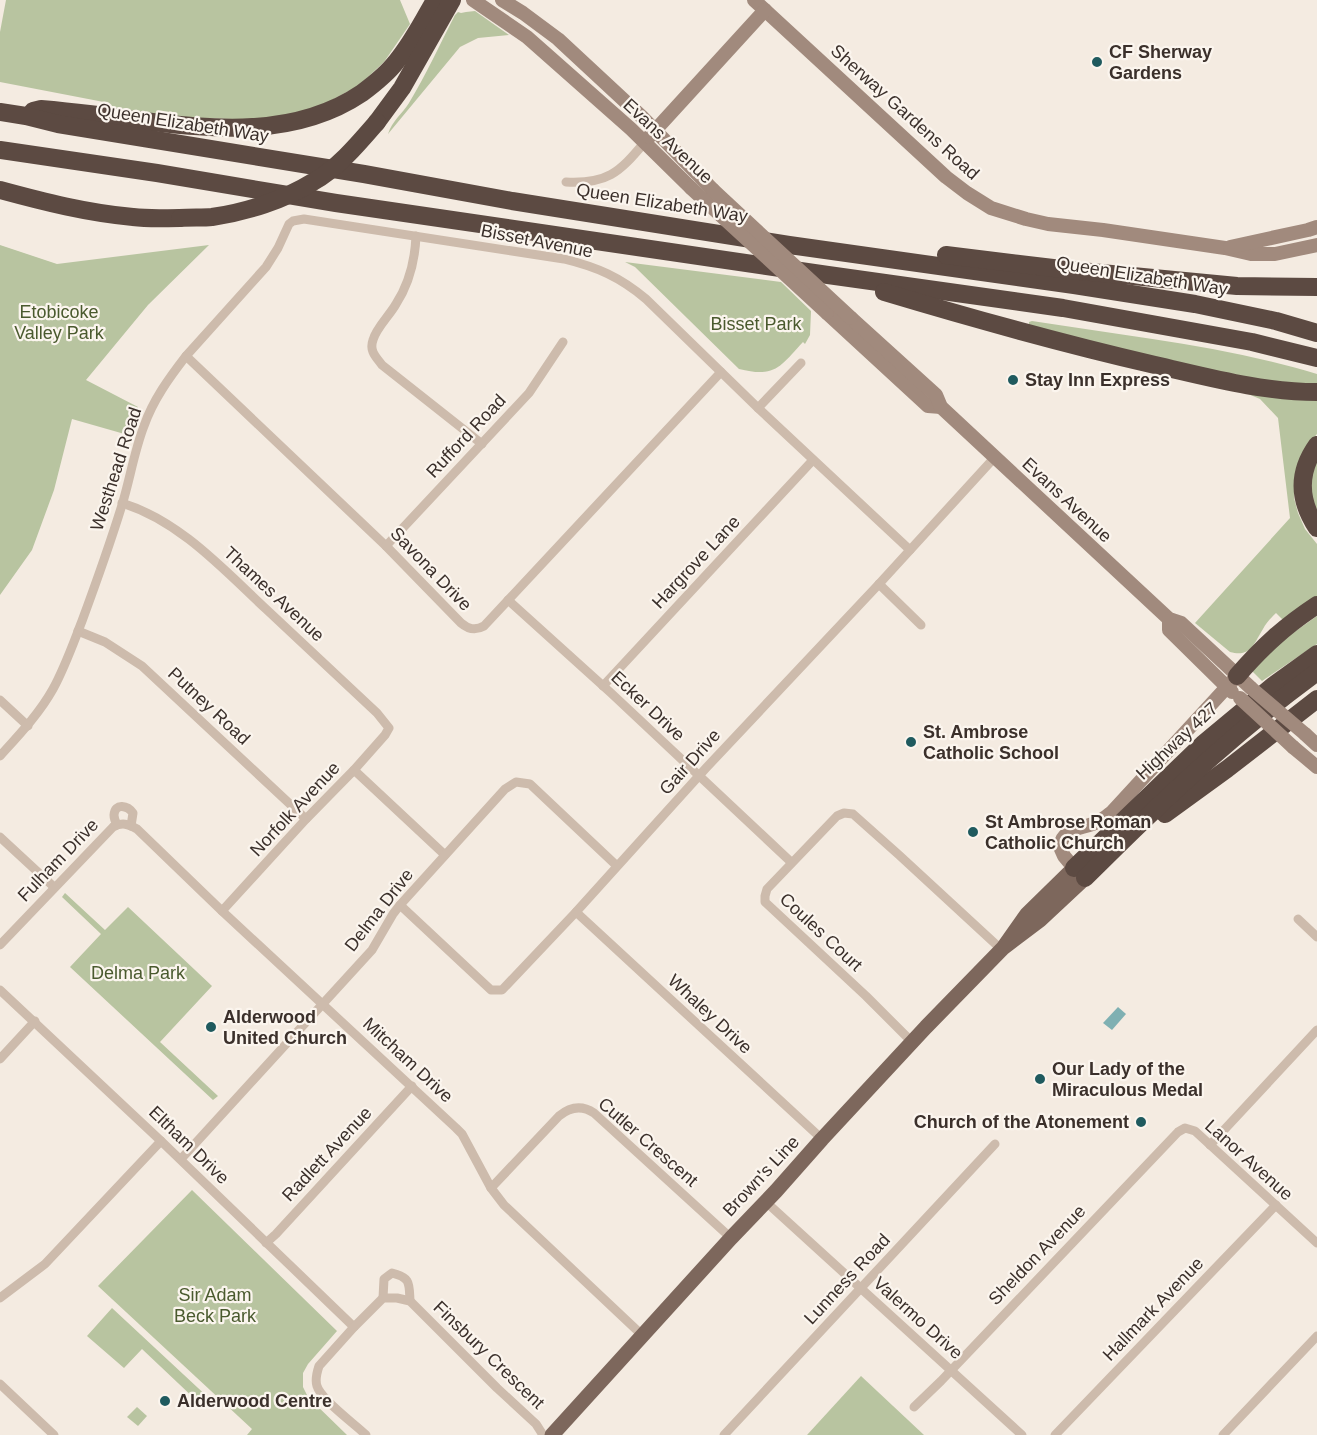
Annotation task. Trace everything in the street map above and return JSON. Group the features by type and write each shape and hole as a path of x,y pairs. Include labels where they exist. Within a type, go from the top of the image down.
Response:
{"highway":[{"path":"24,116 41,109 181,126 236,129 278,125 309,118 345,104 375,84 396,63 413,40 435,0"},
{"path":"1,190 102,213 136,217 180,218 212,217 250,208 293,193 315,182 334,166 377,122 402,88 452,0"},
{"name":"Queen Elizabeth Way","path":"0,112 58,124 364,174 512,201 789,245 1195,304 1276,321 1317,333"},
{"path":"4,150 336,203 1063,308 1252,342 1317,358"},
{"path":"789,245 830,240 1082,272 1237,286 1317,287"},
{"path":"828,275 1069,345 1260,388 1315,392"},
{"path":"1317,445 1305,469 1302,489 1309,516 1317,528"},
{"path":"1238,684 1268,642 1317,605"},
{"name":"Highway 427","path":"1081,868 1203,744 1274,685 1317,654"},
{"name":"Highway 427","path":"1081,868 1127,836 1212,757 1288,693 1317,672"},
{"path":"1127,836 1157,820 1314,702"}],"main road":[{"name":"Evans Avenue","path":"473,0 527,37 631,129 691,188 928,406 941,407"},
{"name":"Evans Avenue","path":"502,0 550,32 642,117 713,190 936,395 941,407 1169,619 1181,623 1238,684 1317,745"},
{"name":"Sherway Gardens Road","path":"754,0 939,171 991,208 1048,224 1225,248 1251,254 1275,254 1317,245"},
{"path":"644,142 765,10"},
{"name":"Sherway Gardens Road","path":"1225,248 1317,227"},
{"name":"Evans Avenue","path":"1238,684 1240,698 1317,767"},
{"path":"1081,868 1064,856 1060,847 1063,836 1099,822 1112,812 1238,684"},
{"name":"Brown's Line","path":"552,1435 912,1042 1003,949 1027,914 1081,868"}],"street":[{"path":"566,182 590,182 609,176 620,168 644,142"},
{"name":"Bisset Avenue","path":"304,219 564,259 616,277 632,288 910,550"},
{"name":"Westhead Road","path":"0,756 28,726 53,689 66,663 102,567 147,418 164,386 186,356 266,267 289,224 304,219"},
{"path":"416,236 414,258 404,290 374,336 372,350 382,365 482,444"},
{"name":"Rufford Road","path":"386,546 529,393 563,342"},
{"name":"Savona Drive","path":"186,356 386,546 461,623 474,629 484,626 721,372"},
{"path":"759,408 801,363"},
{"name":"Gair Drive","path":"400,905 491,990 502,990 995,457"},
{"name":"Hargrove Lane","path":"603,686 813,460"},
{"name":"Thames Avenue","path":"122,503 172,526 203,551 377,713 389,728"},
{"path":"879,584 921,625"},
{"name":"Ecker Drive","path":"508,600 791,862"},
{"name":"Putney Road","path":"78,631 105,642 142,666 306,819"},
{"path":"0,700 28,726"},
{"name":"Norfolk Avenue","path":"222,911 354,770 389,728"},
{"path":"354,770 445,855"},
{"name":"Delma Drive","path":"180,1159 372,950 400,905 505,789 516,783 530,784 618,866"},
{"name":"Fulham Drive","path":"0,945 113,827 122,824 131,826 133,813 129,808 125,806 115,811 114,817 117,825"},
{"name":"Coules Court","path":"912,1042 765,902 767,889 791,862 837,816 851,813 1003,949"},
{"name":"Mitcham Drive","path":"131,826 137,829 462,1134 491,1188 504,1205 642,1335"},
{"path":"0,837 54,887"},
{"name":"Whaley Drive","path":"576,912 822,1139"},
{"path":"1298,919 1317,937"},
{"name":"Eltham Drive","path":"0,990 354,1327"},
{"path":"0,1059 35,1021"},
{"path":"1210,1145 1317,1030"},
{"name":"Radlett Avenue","path":"266,1243 412,1086"},
{"name":"Cutler Crescent","path":"491,1188 559,1116 570,1109 585,1108 594,1113 731,1238"},
{"name":"Lanor Avenue","path":"1185,1128 1195,1131 1317,1243"},
{"name":"Sheldon Avenue","path":"914,1407 1178,1132 1185,1128"},
{"path":"0,1298 45,1264 161,1141"},
{"name":"Lunness Road","path":"724,1435 995,1144"},
{"name":"Valermo Drive","path":"766,1202 1022,1435"},
{"name":"Hallmark Avenue","path":"1055,1435 1275,1205"},
{"name":"Finsbury Crescent","path":"364,1434 325,1398 318,1388 316,1382 319,1366 383,1298 384,1279 392,1273 402,1276 409,1283 410,1301"},
{"name":"Finsbury Crescent","path":"383,1298 410,1301 536,1424 543,1435"},
{"path":"1223,1435 1317,1336"},
{"path":"0,1384 54,1435"}],"green space":[{"path":"6,0 400,0 410,24 384,62 358,86 309,112 263,120 108,115 109,103 0,82 0,32"},
{"path":"475,11 509,35 478,38 460,47 388,134 415,92 455,15 458,12"},
{"name":"Etobicoke Valley Park","path":"0,245 57,264 209,245 148,305 86,380 138,407 128,435 72,419 54,490 32,550 0,595"},
{"name":"Bisset Park","path":"625,262 781,282 811,311 810,335 805,344 803,342 776,368 761,372 739,369 635,267"},
{"path":"1032,321 1211,349 1317,374 1317,434 1308,444 1295,479 1294,498 1305,529 1317,544 1317,598 1284,621 1276,613 1251,648 1243,653 1230,652 1195,623 1290,518 1278,418 1260,399 1184,367 1029,325"},
{"path":"1317,454 1317,519 1310,502 1312,466"},
{"path":"1317,616 1317,644 1262,681 1250,669 1283,640"},
{"name":"Delma Park","path":"65,893 105,930 128,907 212,986 160,1042 218,1096 213,1100 70,967 101,934 62,897"},
{"name":"Sir Adam Beck Park","path":"192,1190 337,1331 308,1364 303,1373 303,1387 308,1397 347,1435 247,1435 252,1429 98,1286"},
{"path":"112,1308 212,1401 207,1408 142,1349 124,1368 87,1336"},
{"path":"861,1376 924,1435 807,1435"},
{"path":"137,1407 147,1416 138,1426 127,1417"}],"water":[{"path":"1118,1007 1126,1014 1112,1030 1103,1023"}],"place":[{"name":"CF Sherway Gardens","path":"1097,62"},
{"name":"Stay Inn Express","path":"1013,380"},
{"name":"St. Ambrose Catholic School","path":"911,742"},
{"name":"St Ambrose Roman Catholic Church","path":"973,832"},
{"name":"Alderwood United Church","path":"211,1027"},
{"name":"Our Lady of the Miraculous Medal","path":"1040,1079"},
{"name":"Church of the Atonement","path":"1141,1122"},
{"name":"Alderwood Centre","path":"165,1401"}]}
